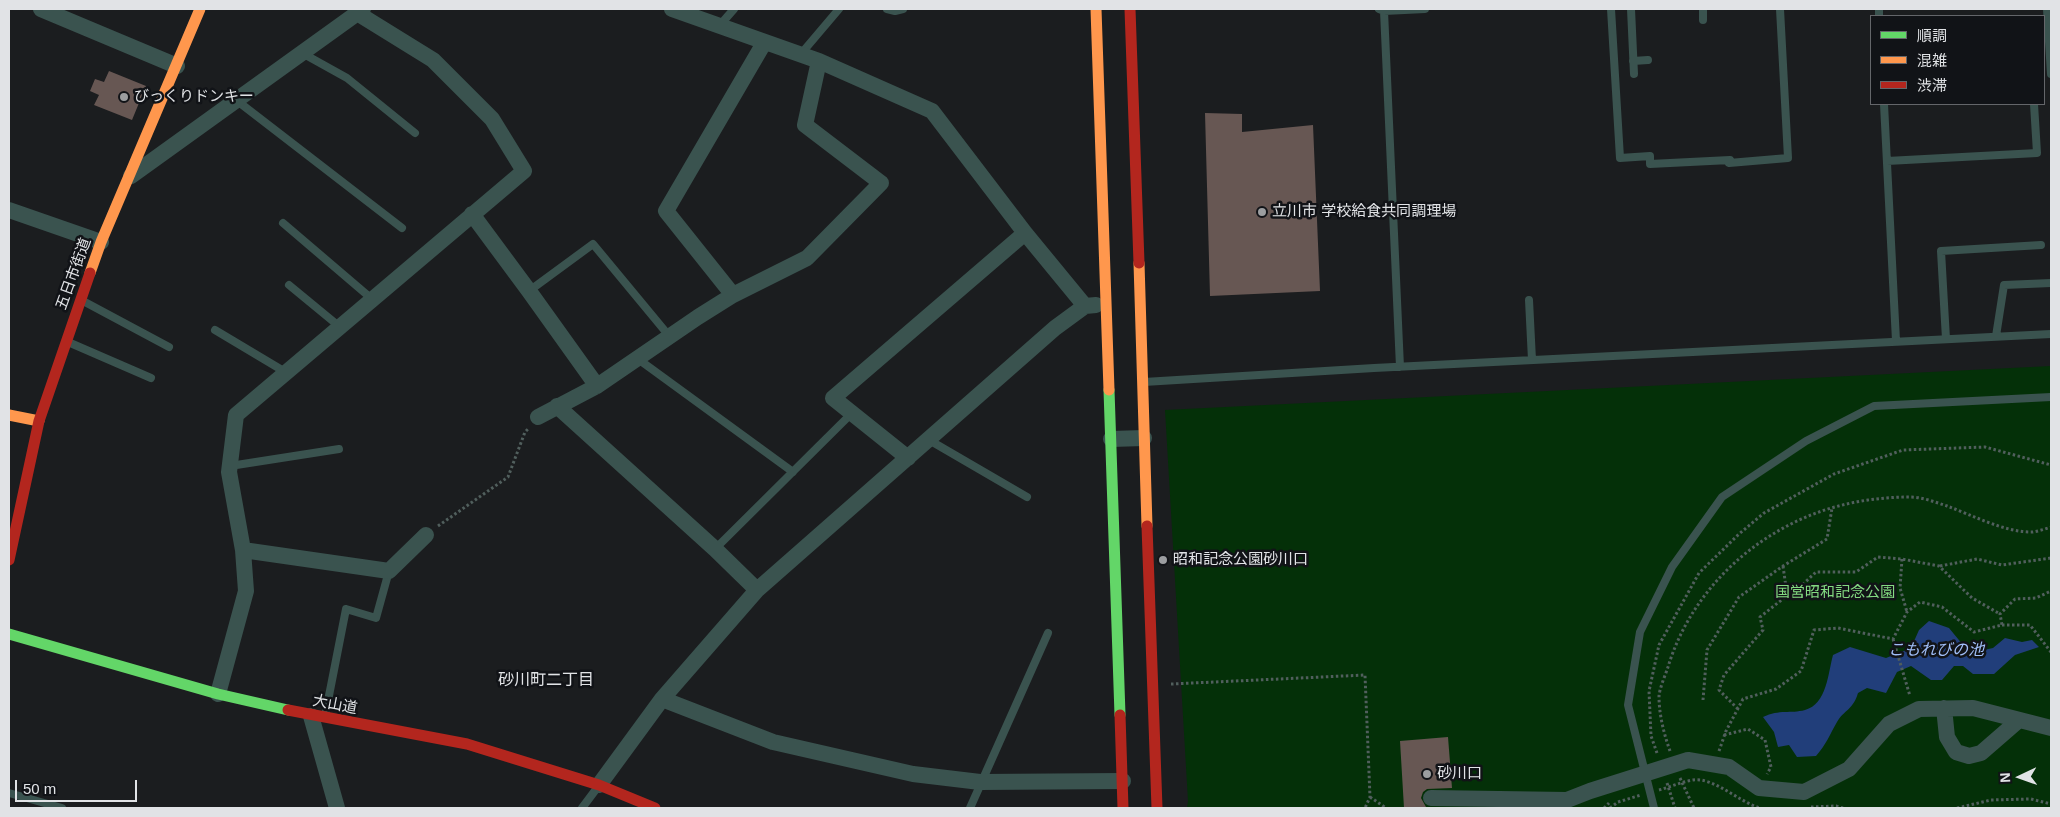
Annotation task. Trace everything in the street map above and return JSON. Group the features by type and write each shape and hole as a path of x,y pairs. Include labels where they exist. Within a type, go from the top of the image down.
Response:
{"street":[{"path":"41,9 177,66"},
{"name":"五日市街道","path":"9,560 39,421 65,341 101,242 200,9"},
{"path":"672,9 764,44 819,62 932,110 1025,233 1085,306"},
{"path":"1096,9 1123,808"},
{"path":"1130,9 1157,808"},
{"path":"128,178 360,11 433,60 492,119 524,170 236,415 229,472 243,550 246,591 218,694"},
{"path":"733,295 666,211 764,44"},
{"path":"538,417 596,386 733,295 808,258 881,183 805,125 819,62"},
{"path":"9,210 101,242"},
{"path":"472,214 529,290 596,386"},
{"path":"908,458 833,398 1025,233"},
{"path":"599,785 662,698 757,590 1055,328 1085,306 1107,305"},
{"path":"557,406 715,549 757,590"},
{"path":"9,415 39,421"},
{"path":"1111,439 1144,438"},
{"path":"243,550 389,571 426,535"},
{"name":"大山道","path":"9,634 218,694 318,717 467,744 599,785 654,808"},
{"path":"662,698 773,742 913,774 980,782 1122,781"},
{"path":"1944,708 1948,737 1956,752 1969,756 1981,753 2019,720"},
{"path":"1431,798 1567,800 1680,759 1729,767 1759,788 1804,792 1849,769 1889,724 1919,709 1973,708 2051,728"},
{"path":"318,717 337,808"}],"lane":[{"path":"719,27 734,9"},
{"path":"799,55 839,9"},
{"path":"887,9 895,11 903,9"},
{"path":"1400,367 1381,10 1425,9"},
{"path":"1611,9 1620,158 1650,156 1650,164 1730,160 1729,163 1788,158 1780,9"},
{"path":"1631,9 1634,74"},
{"path":"1703,9 1703,20"},
{"path":"2047,9 2051,74"},
{"path":"302,53 347,78 415,132"},
{"path":"1633,61 1648,60"},
{"path":"236,100 402,228"},
{"path":"1884,105 1896,341"},
{"path":"1886,162 2037,153 2034,105"},
{"path":"283,223 372,299"},
{"path":"529,290 593,244 670,337"},
{"path":"1946,339 1941,251 2041,245"},
{"path":"1996,336 2004,285 2051,283"},
{"path":"289,285 340,327"},
{"path":"80,300 170,347"},
{"path":"1529,300 1532,360"},
{"path":"214,330 287,373"},
{"path":"1142,382 2051,334"},
{"path":"65,341 151,378"},
{"path":"638,358 793,472"},
{"path":"1654,808 1628,704 1640,632 1672,567 1722,497 1806,441 1874,406 2051,397"},
{"path":"715,549 852,413"},
{"path":"929,440 1027,497"},
{"path":"230,466 339,448"},
{"path":"318,717 346,609 376,618 389,571"},
{"path":"970,808 1048,633"},
{"path":"582,808 599,785"},
{"path":"9,792 62,808"}],"path":[{"path":"426,535 508,477 525,432 538,417"},
{"path":"1657,754 1651,736 1649,691 1659,644 1699,572 1739,534 1764,514 1834,474 1903,450 1985,447 2051,464"},
{"path":"1680,759 1663,733 1659,695 1674,646 1692,612 1722,575 1752,547 1793,523 1832,508 1878,498 1913,496 1936,502 2014,530 2034,532 2051,527"},
{"path":"1703,700 1707,650 1739,597 1783,566 1827,540 1832,508"},
{"path":"1786,587 1800,588 1816,572 1856,572 1878,557 1902,559 1939,566 1977,559 2002,565 2051,558"},
{"path":"1902,559 1900,588 1907,612"},
{"path":"1738,709 1719,690 1724,675 1762,630 1760,617 1784,598 1786,587 1783,566"},
{"path":"1939,566 1972,598 2000,614 2002,625"},
{"path":"2000,614 2015,599 2036,598 2051,592"},
{"path":"1919,709 1910,696 1893,639 1907,612 1920,602 1942,607 1974,632 2002,625 2030,625 2051,652"},
{"path":"1714,764 1724,734 1743,699 1776,688 1801,671 1814,630 1838,628 1893,639"},
{"path":"1153,685 1365,675 1370,798 1366,808"},
{"path":"1724,734 1748,729 1765,740 1770,767 1759,788"},
{"path":"1679,775 1685,792 1694,808"},
{"path":"1694,780 1710,782 1748,804 1760,808"},
{"path":"1666,781 1675,808"},
{"path":"1370,798 1386,808"},
{"path":"1957,808 1991,800 2031,799 2051,804"},
{"path":"1807,808 1836,806 1843,808"}],"green space":[{"name":"国営昭和記念公園","path":"2051,366 2051,808 1187,808 1165,410"}],"water":[{"name":"こもれびの池","path":"1929,621 1949,628 1963,645 1979,651 1993,648 2005,638 2022,642 2032,640 2039,647 2015,655 1994,674 1973,674 1963,666 1954,666 1942,680 1931,680 1911,666 1897,672 1886,693 1867,688 1858,693 1854,703 1837,722 1816,756 1797,757 1789,745 1778,747 1774,732 1763,717 1780,712 1805,710 1812,707 1822,695 1828,679 1833,655 1850,647 1886,658 1911,648 1919,630"}],"building":[{"path":"109,71 146,86 132,120 94,105 99,95 90,91 95,79 104,82"},
{"name":"立川市 学校給食共同調理場","path":"1205,113 1242,114 1242,132 1313,125 1320,291 1210,296"},
{"name":"砂川口","path":"1448,737 1452,788 1427,789 1423,792 1421,798 1426,807 1448,808 1404,808 1400,741"}],"traffic: fast":[{"path":"1109,390 1120,715"},
{"path":"9,634 218,694 288,710"}],"traffic: slow":[{"path":"90,273 101,242 200,9"},
{"path":"1096,9 1109,390"},
{"path":"1139,263 1147,526"},
{"path":"9,415 39,421"}],"traffic: jam":[{"path":"1130,9 1139,263"},
{"path":"9,560 39,421 90,273"},
{"path":"1147,526 1157,808"},
{"path":"288,710 467,744 599,785 655,808"},
{"path":"1120,715 1123,808"}],"place":[{"name":"びっくりドンキー","path":"124,97"},
{"name":"立川市 学校給食共同調理場","path":"1262,212"},
{"name":"昭和記念公園砂川口","path":"1163,560"},
{"name":"砂川口","path":"1427,774"}],"district":[{"name":"砂川町二丁目","path":"546,681"}]}
